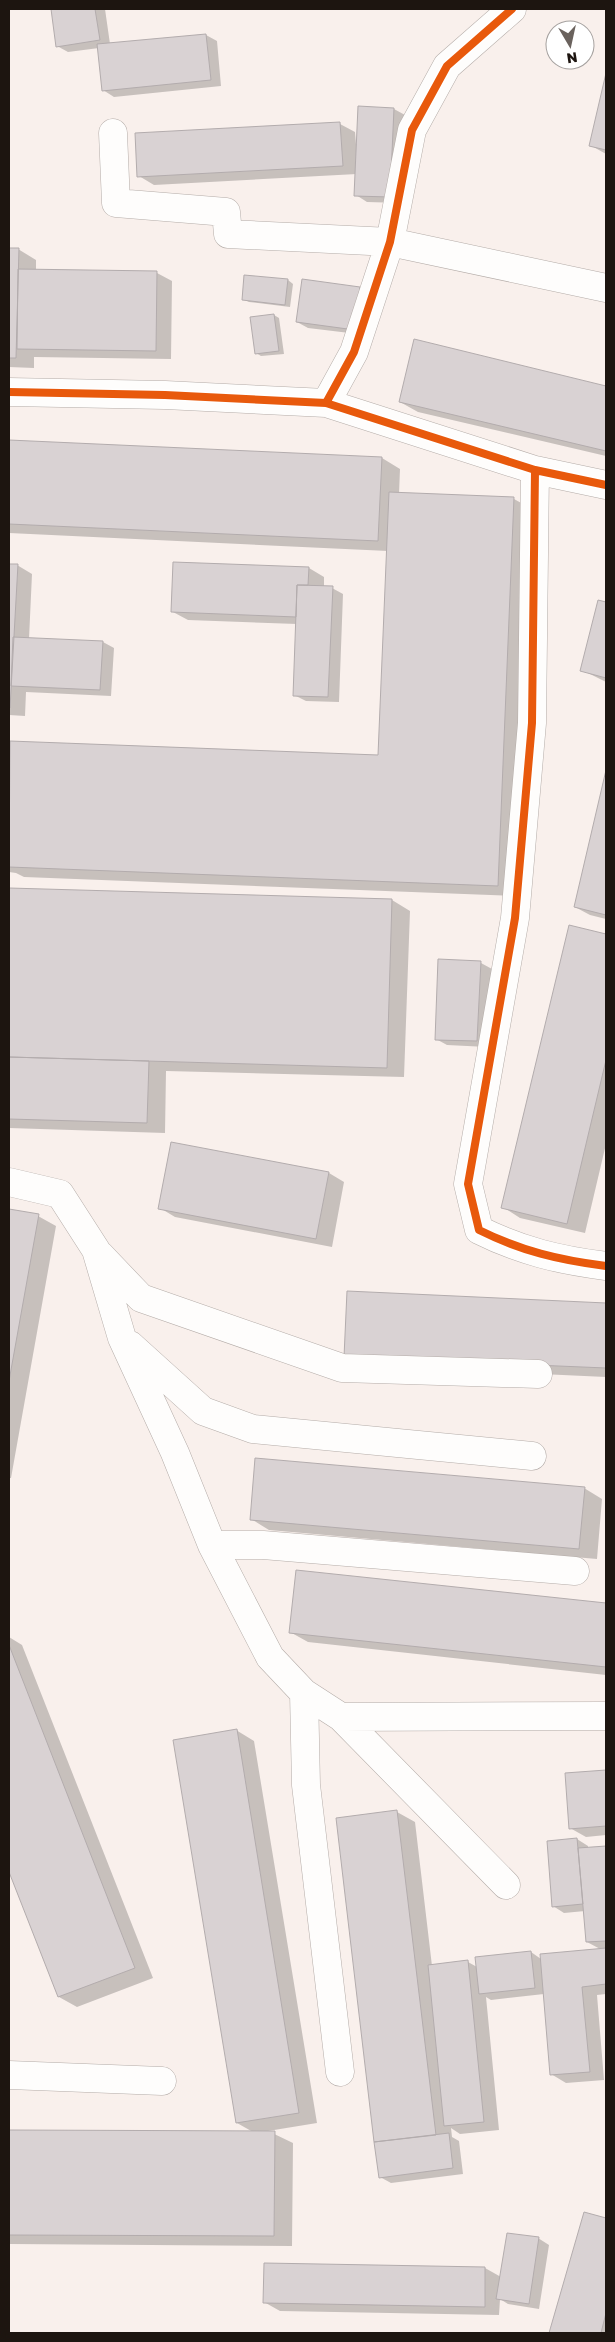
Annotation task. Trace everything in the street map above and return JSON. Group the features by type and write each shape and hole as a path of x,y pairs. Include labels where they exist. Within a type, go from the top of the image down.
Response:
{"street":[{"path":"326,403 354,352 390,242 412,130 447,66 512,9"},
{"path":"113,134 116,203 226,212 228,234 390,242 606,288"},
{"path":"9,392 165,395 326,403 536,470 606,485"},
{"path":"536,470 532,723 516,908 468,1184 479,1230 510,1246 573,1262 606,1266"},
{"path":"9,1182 60,1194 96,1250 141,1298 342,1368 538,1374"},
{"path":"96,1250 122,1338 175,1453 212,1545 270,1657 304,1693 341,1717 506,1885"},
{"path":"122,1338 203,1411 253,1429 532,1456"},
{"path":"212,1545 263,1545 575,1571"},
{"path":"304,1693 306,1785 340,2072"},
{"path":"341,1717 606,1716"},
{"path":"9,2075 162,2081"}],"building":[{"path":"51,9 95,9 100,40 56,47"},
{"path":"206,34 211,80 102,91 97,44"},
{"path":"606,73 606,150 589,146"},
{"path":"358,106 394,108 390,197 354,196"},
{"path":"340,122 343,166 137,177 135,133"},
{"path":"9,248 19,248 16,358 9,358"},
{"path":"18,269 157,271 156,351 17,349"},
{"path":"244,275 288,279 285,305 242,300"},
{"path":"302,279 360,287 355,330 296,322"},
{"path":"274,314 279,351 255,354 250,317"},
{"path":"414,339 606,386 606,451 399,402"},
{"path":"9,440 382,457 378,541 9,524"},
{"path":"389,492 514,497 498,886 9,867 10,741 378,755"},
{"path":"173,562 309,567 308,585 297,585 296,617 171,612"},
{"path":"9,564 18,564 10,708 9,708"},
{"path":"297,585 333,586 328,697 293,696"},
{"path":"598,600 606,602 606,678 580,671"},
{"path":"13,637 103,641 100,690 11,686"},
{"path":"606,770 606,915 574,907"},
{"path":"9,888 392,899 387,1068 9,1057"},
{"path":"569,925 606,934 606,1060 567,1224 501,1208"},
{"path":"438,959 481,961 477,1041 435,1040"},
{"path":"9,1057 149,1061 147,1123 9,1119"},
{"path":"171,1142 329,1172 316,1239 158,1209"},
{"path":"9,1209 39,1214 9,1381"},
{"path":"347,1291 606,1303 606,1368 344,1357"},
{"path":"255,1458 585,1487 579,1549 250,1520"},
{"path":"296,1570 606,1603 606,1667 289,1633"},
{"path":"9,1645 135,1968 58,1997 9,1872"},
{"path":"237,1729 299,2113 236,2123 173,1740"},
{"path":"606,1770 606,1826 569,1829 565,1773"},
{"path":"397,1810 436,2135 374,2142 336,1818"},
{"path":"577,1838 583,1904 552,1907 547,1841"},
{"path":"606,1846 606,1941 586,1942 578,1848"},
{"path":"606,1948 606,1984 582,1987 590,2072 550,2075 540,1954"},
{"path":"531,1951 535,1988 479,1994 475,1957"},
{"path":"468,1960 484,2122 444,2126 428,1965"},
{"path":"9,2130 275,2131 274,2236 9,2235"},
{"path":"449,2133 453,2168 379,2178 374,2142"},
{"path":"584,2212 606,2218 606,2313 601,2333 549,2333"},
{"path":"507,2233 539,2237 529,2304 496,2299"},
{"path":"264,2263 485,2267 485,2307 263,2303"}],"cycle path":[{"path":"326,403 354,352 390,242 412,130 447,66 512,9"},
{"path":"9,392 165,395 326,403 535,470 606,485"},
{"path":"535,470 532,723 515,918 468,1184 479,1230 510,1244 541,1254 606,1266"}]}
